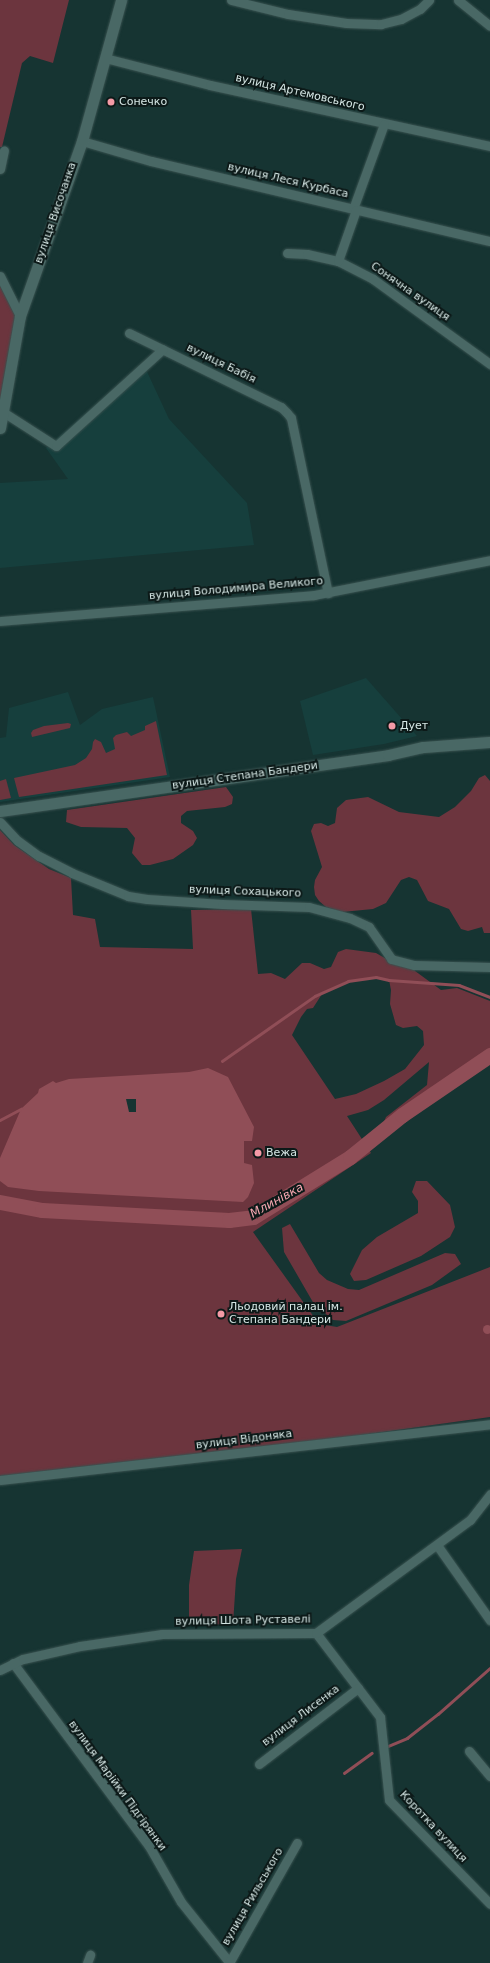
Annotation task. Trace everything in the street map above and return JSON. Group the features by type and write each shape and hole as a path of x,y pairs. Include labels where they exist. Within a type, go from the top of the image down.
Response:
{"main road":[{"name":"вулиця Височанка","path":"0,428 20,316 82,141 122,0"},
{"name":"вулиця Степана Бандери","path":"0,811 380,756 423,747 490,742"}],"street":[{"path":"231,0 302,16 346,23 374,24 401,19 420,9 429,0"},
{"path":"458,0 490,26"},
{"name":"вулиця Артемовського","path":"105,58 210,85 490,146"},
{"path":"338,261 354,209 384,124"},
{"name":"вулиця Леся Курбаса","path":"82,141 151,161 490,241"},
{"path":"0,169 4,150"},
{"name":"Сонячна вулиця","path":"287,253 307,254 338,261 373,279 490,364"},
{"path":"0,276 20,316"},
{"path":"3,412 56,446 163,349 129,333"},
{"name":"вулиця Бабія","path":"163,349 281,407 288,413 291,418 328,593"},
{"name":"вулиця Володимира Великого","path":"0,621 328,593 490,560"},
{"name":"вулиця Сохацького","path":"0,822 18,841 38,856 72,873 128,896 147,899 222,904 309,907 344,916 369,927 392,959 414,965 490,967"},
{"name":"вулиця Відоняка","path":"0,1480 490,1424"},
{"name":"вулиця Шота Руставелі","path":"0,1670 13,1662 80,1646 162,1634 316,1633 470,1520 490,1494"},
{"path":"437,1545 490,1620"},
{"name":"Коротка вулиця","path":"316,1633 380,1717 389,1800 490,1904"},
{"name":"вулиця Марійки Підгірянки","path":"13,1662 149,1846 181,1902 229,1963"},
{"name":"вулиця Лисенка","path":"259,1764 358,1688"},
{"path":"470,1751 490,1776"},
{"name":"вулиця Рильського","path":"229,1963 297,1843"}],"shaded area":[{"path":"0,0 69,0 53,63 30,56 22,63 2,147 0,147"},
{"path":"0,283 20,316 0,428"},
{"path":"143,363 169,419 247,503 254,545 0,568 0,483 68,479 46,448"},
{"path":"366,678 417,736 384,744 313,755 300,701"},
{"path":"68,692 80,725 102,709 153,697 170,777 0,802 0,738 6,737 9,708"},
{"path":"156,721 167,775 19,797 14,778 75,765 86,758 92,749 95,739 101,742 106,753 115,749 113,738 116,735 127,732 131,736 145,730 145,726"},
{"path":"68,723 71,724 70,728 32,737 31,733 33,730 44,726"},
{"path":"485,775 490,781 490,933 484,933 482,927 468,931 461,929 449,909 428,901 417,880 409,877 401,880 386,903 373,909 342,912 326,907 319,901 315,895 314,887 315,880 322,867 311,831 314,824 321,823 328,826 335,823 337,808 346,800 368,797 399,812 439,817 455,807 471,791 479,778"},
{"path":"6,779 11,798 0,800 0,781"},
{"path":"226,787 233,797 232,804 225,807 187,811 181,816 181,823 193,831 197,838 193,845 173,859 150,865 142,865 132,853 135,838 127,828 81,827 66,822 67,810"},
{"path":"0,830 14,845 49,869 71,878 73,915 95,919 100,947 193,949 191,910 251,909 258,974 271,973 285,979 302,963 310,963 324,969 331,967 338,952 346,949 376,953 390,961 411,968 441,990 457,988 490,1001 490,1062 389,1134 383,1124 386,1117 427,1085 429,1062 384,1100 368,1110 347,1116 371,1153 253,1232 319,1324 337,1327 490,1267 490,1417 354,1436 0,1476","holes":["376,977 389,980 391,990 390,1004 396,1025 403,1028 417,1026 423,1031 424,1045 405,1069 356,1094 335,1099 292,1035 301,1017 307,1009 313,1008 322,994 348,981"]},
{"path":"208,1068 228,1077 254,1127 252,1141 244,1141 244,1163 252,1165 254,1183 248,1197 243,1202 39,1191 8,1187 0,1181 0,1158 21,1109 38,1093 39,1089 53,1081 56,1083 69,1079 189,1072"},
{"path":"416,1181 427,1181 450,1205 455,1227 450,1237 421,1256 366,1280 354,1281 350,1274 362,1250 377,1237 418,1213 418,1201 412,1192"},
{"path":"290,1224 319,1273 327,1280 348,1289 359,1290 445,1253 455,1254 461,1264 432,1285 346,1321 333,1320 314,1304 284,1252 282,1228"},
{"path":"485,1325 489,1325 491,1329 489,1333 485,1333 483,1331 483,1327"},
{"path":"242,1549 236,1579 233,1624 189,1625 189,1585 194,1551"}],"pier":[{"path":"126,1099 136,1099 136,1112 129,1112"}],"waterway":[{"path":"222,1061 315,996 348,981 376,977 389,980 459,985 490,997"},
{"name":"Млинівка","path":"0,1202 42,1210 229,1220 253,1217 350,1157 402,1115 490,1055"},
{"path":"0,1120 21,1109"},
{"path":"386,1747 407,1738 438,1714 490,1668"},
{"path":"344,1773 372,1753"}],"place":[{"name":"Сонечко","path":"111,102"},
{"name":"Дует","path":"392,726"},
{"name":"Вежа","path":"258,1153"},
{"name":"Льодовий палац ім. Степана Бандери","path":"221,1314"}]}
